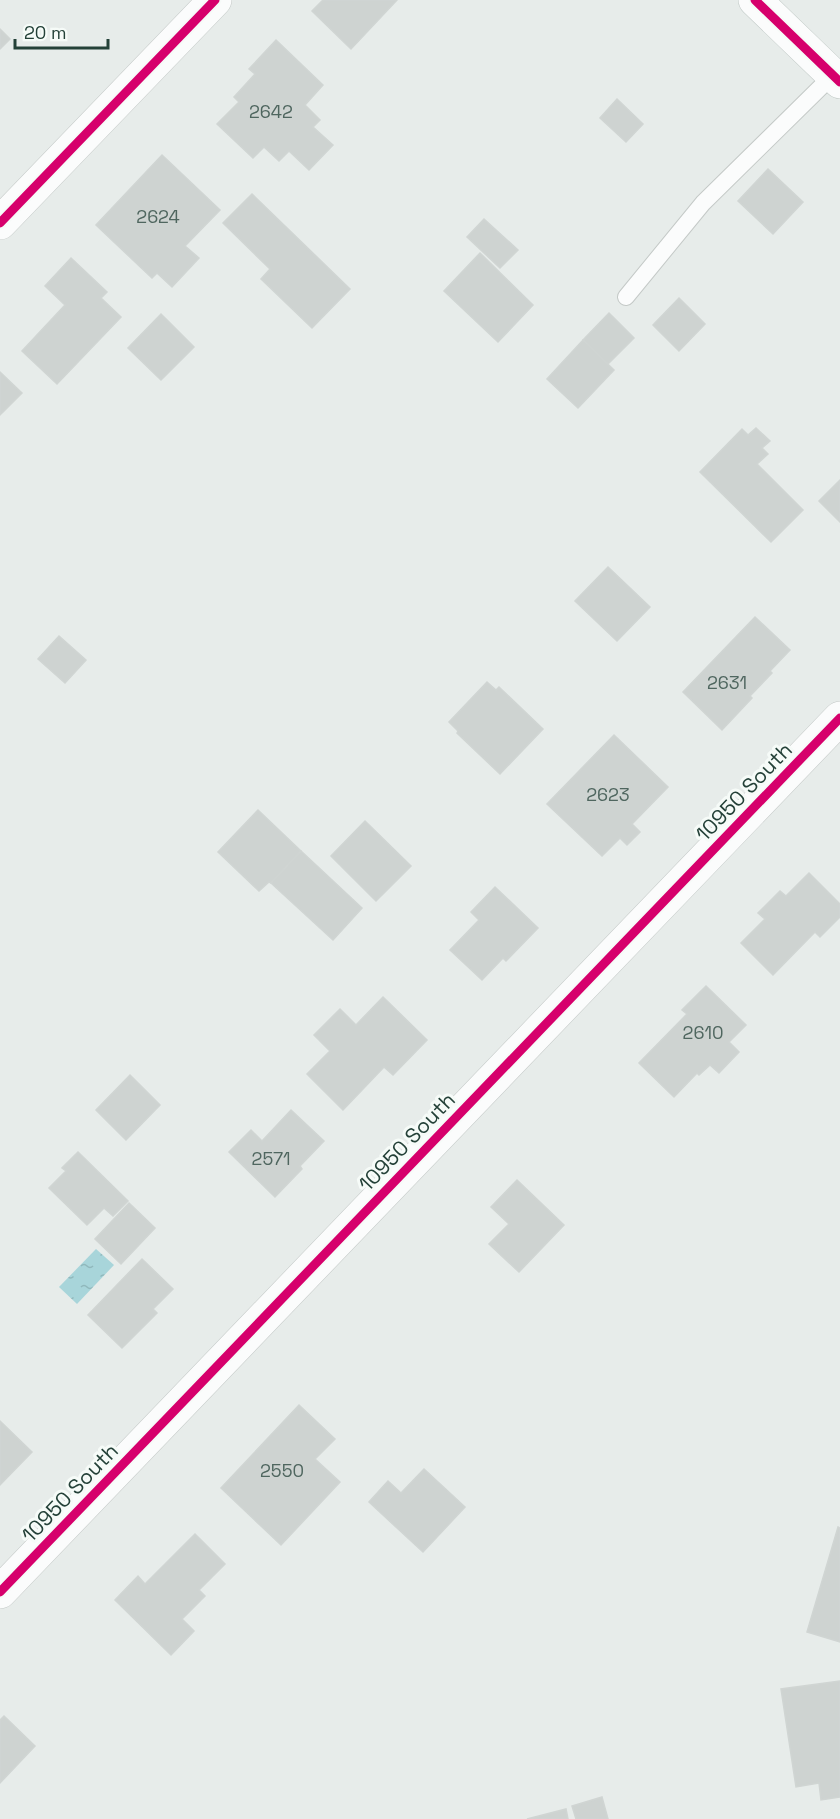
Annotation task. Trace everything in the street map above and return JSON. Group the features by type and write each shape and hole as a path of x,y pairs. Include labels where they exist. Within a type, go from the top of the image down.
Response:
{"street":[{"path":"0,223 215,0"},
{"path":"755,0 836,79"},
{"name":"10950 South","path":"0,1592 840,718"}],"lane":[{"path":"626,297 703,203 836,79"}],"water":[{"path":"96,1249 114,1265 77,1304 59,1287"}],"building":[{"path":"323,0 397,0 351,49 312,11"},
{"path":"0,29 10,39 0,49"},
{"path":"276,40 323,85 305,105 320,120 313,127 333,145 309,170 289,151 279,161 264,147 253,158 217,124 239,102 234,97 255,74 249,69"},
{"path":"617,99 643,124 626,142 600,118"},
{"path":"162,155 220,210 185,246 199,258 172,287 157,273 152,278 96,225"},
{"path":"768,169 803,202 773,234 738,201"},
{"path":"252,194 350,289 312,328 261,279 270,269 223,223"},
{"path":"484,219 518,250 500,268 467,237"},
{"path":"480,253 533,305 498,342 444,291"},
{"path":"71,258 107,292 101,298 121,317 57,384 22,351 65,305 45,286"},
{"path":"679,298 705,324 679,351 653,325"},
{"path":"609,313 634,338 608,364 583,340"},
{"path":"161,314 194,347 161,380 128,348"},
{"path":"583,340 614,370 578,408 547,379"},
{"path":"0,372 22,393 0,415"},
{"path":"756,428 770,441 762,448 768,454 757,464 803,510 771,542 700,472 742,429 748,435"},
{"path":"840,480 840,522 819,501"},
{"path":"608,567 650,607 617,641 575,601"},
{"path":"755,617 790,650 750,696 752,698 722,730 683,692"},
{"path":"59,636 86,660 65,683 38,659"},
{"path":"487,682 496,690 499,687 543,729 500,774 457,733 458,731 449,722"},
{"path":"614,735 668,787 632,824 640,832 627,845 620,838 602,856 547,804"},
{"path":"258,810 301,851 271,883 269,882 259,891 218,852"},
{"path":"365,821 411,866 376,901 331,856"},
{"path":"301,851 362,908 333,940 271,883"},
{"path":"809,873 840,904 840,917 820,937 815,932 773,975 741,943 765,919 758,913 780,891 786,896"},
{"path":"495,887 538,928 506,961 503,958 482,980 450,950 479,920 471,912"},
{"path":"706,986 746,1025 729,1042 739,1052 719,1073 710,1065 699,1075 697,1073 674,1097 639,1063 687,1014 682,1010"},
{"path":"383,997 427,1040 393,1075 384,1067 343,1110 307,1074 330,1051 314,1035 340,1009 356,1025"},
{"path":"130,1075 160,1105 126,1140 96,1110"},
{"path":"291,1110 324,1141 300,1166 302,1169 275,1197 229,1152 251,1130 262,1141"},
{"path":"78,1152 128,1201 113,1216 104,1208 87,1225 49,1188 66,1171 62,1168"},
{"path":"517,1180 564,1225 519,1272 489,1244 509,1224 491,1207"},
{"path":"129,1203 155,1228 121,1264 95,1239"},
{"path":"142,1259 173,1289 153,1309 157,1313 122,1348 88,1315"},
{"path":"299,1405 335,1439 315,1459 340,1482 281,1545 221,1488"},
{"path":"0,1421 32,1452 0,1485"},
{"path":"424,1469 465,1507 423,1552 369,1502 388,1481 401,1493"},
{"path":"838,1527 840,1528 840,1642 807,1632"},
{"path":"195,1534 225,1564 199,1590 205,1596 182,1619 194,1631 171,1655 115,1600 138,1576 145,1584"},
{"path":"840,1681 840,1797 821,1800 819,1783 796,1787 781,1689"},
{"path":"4,1716 35,1746 0,1783 0,1720"},
{"path":"602,1797 608,1819 576,1819 572,1806"},
{"path":"566,1809 568,1819 527,1819"}],"cycle path":[{"path":"0,223 215,0"},
{"path":"755,0 840,82"},
{"path":"0,1592 840,718"}]}
